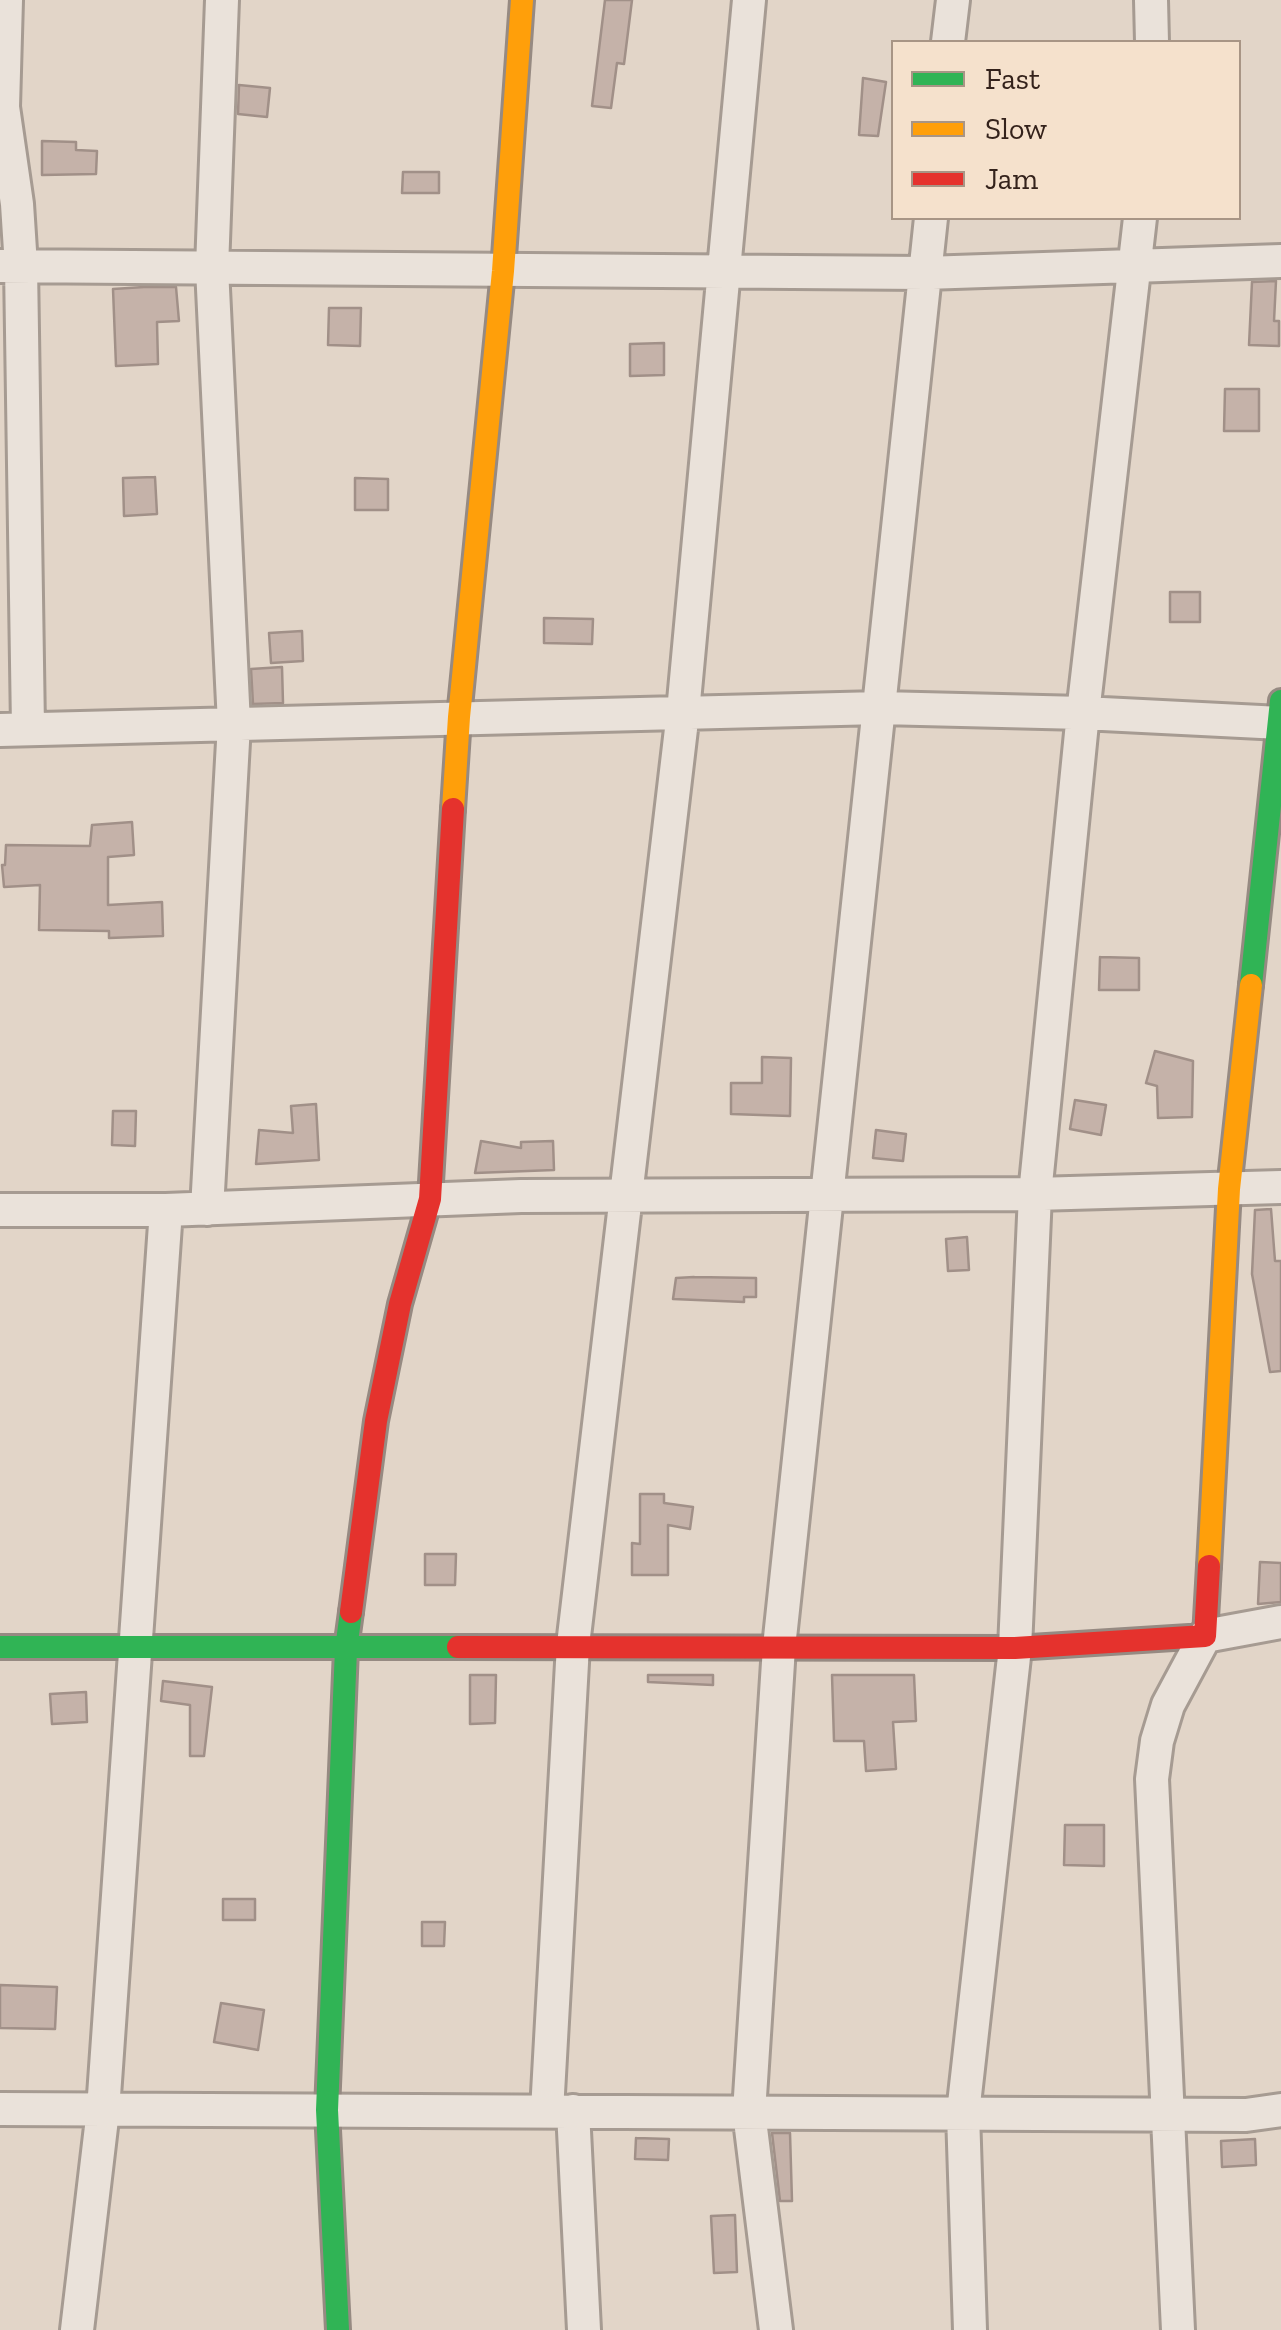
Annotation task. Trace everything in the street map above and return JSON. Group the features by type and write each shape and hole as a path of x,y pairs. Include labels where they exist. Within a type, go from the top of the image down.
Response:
{"street":[{"path":"6,0 3,107 17,204 11,266 14,729 880,708 1280,716 1229,1189 1205,1636 1168,1705 1157,1741 1152,1779 1178,2330"},
{"path":"207,1208 234,724 212,268 222,0"},
{"path":"338,2330 328,2110 346,1650 376,1421 400,1304 430,1200 459,717 503,271 522,0"},
{"path":"584,2330 560,2111 573,1646 683,712 749,0"},
{"path":"948,40 953,0"},
{"path":"1151,0 1152,40"},
{"path":"776,2330 749,2112 779,1647 931,220"},
{"path":"970,2330 963,2113 1015,1648 1035,1194 1083,713 1140,220"},
{"path":"11,266 926,273 1281,261"},
{"path":"0,1210 166,1210 628,1196 1281,1188"},
{"path":"76,2330 102,2110 166,1210"},
{"path":"0,1647 1015,1648 1205,1636 1281,1622"},
{"path":"0,2109 1246,2115 1281,2110"}],"building":[{"path":"605,0 632,0 624,64 617,63 611,108 592,106"},
{"path":"863,78 886,82 878,136 859,135"},
{"path":"239,85 270,88 267,117 238,114"},
{"path":"42,141 76,142 76,150 97,151 96,174 42,175"},
{"path":"403,172 439,172 439,193 402,193"},
{"path":"1276,281 1274,321 1279,321 1279,346 1249,345 1252,282"},
{"path":"176,287 179,321 157,322 158,364 116,366 113,289"},
{"path":"329,308 361,308 360,346 328,345"},
{"path":"664,343 664,375 630,376 630,344"},
{"path":"1225,389 1259,389 1259,431 1224,431"},
{"path":"155,477 157,514 124,516 123,478"},
{"path":"355,478 388,479 388,510 355,510"},
{"path":"1170,592 1200,592 1200,622 1170,622"},
{"path":"544,618 593,619 592,644 544,643"},
{"path":"302,631 303,661 271,663 269,633"},
{"path":"282,667 283,703 253,704 251,669"},
{"path":"132,822 134,855 108,857 108,905 162,902 163,936 109,938 109,931 39,930 40,885 4,887 2,865 6,845 90,846 92,825"},
{"path":"1100,957 1139,958 1139,990 1099,990"},
{"path":"1155,1051 1193,1061 1192,1117 1158,1118 1157,1086 1146,1083"},
{"path":"762,1057 791,1058 790,1116 731,1114 731,1083 762,1083"},
{"path":"1075,1100 1106,1105 1101,1135 1070,1129"},
{"path":"316,1104 319,1160 256,1164 259,1130 293,1133 291,1106"},
{"path":"113,1111 136,1111 135,1146 112,1145"},
{"path":"876,1130 906,1134 903,1161 873,1158"},
{"path":"481,1141 521,1148 521,1142 553,1141 554,1170 475,1173"},
{"path":"1271,1209 1275,1261 1281,1261 1281,1371 1270,1372 1252,1274 1255,1210"},
{"path":"967,1237 969,1270 948,1271 946,1239"},
{"path":"676,1278 756,1278 756,1297 744,1297 744,1302 673,1299"},
{"path":"640,1494 664,1494 664,1503 693,1507 690,1529 668,1525 668,1575 632,1575 632,1543 640,1544"},
{"path":"425,1554 456,1554 455,1585 425,1585"},
{"path":"1260,1562 1281,1563 1281,1602 1258,1604"},
{"path":"470,1675 496,1675 495,1723 470,1724"},
{"path":"648,1675 713,1675 713,1685 648,1682"},
{"path":"832,1675 914,1675 916,1721 893,1722 896,1769 866,1771 864,1741 834,1741"},
{"path":"163,1681 212,1687 204,1756 190,1756 190,1705 161,1701"},
{"path":"86,1692 87,1722 52,1724 50,1694"},
{"path":"1065,1825 1104,1825 1104,1866 1064,1865"},
{"path":"223,1899 255,1899 255,1920 223,1920"},
{"path":"422,1922 445,1922 444,1946 422,1946"},
{"path":"0,1985 57,1987 55,2029 0,2028"},
{"path":"221,2003 264,2010 258,2050 214,2042"},
{"path":"772,2133 790,2133 792,2201 780,2201"},
{"path":"636,2138 669,2139 668,2160 635,2159"},
{"path":"1255,2139 1256,2165 1222,2167 1221,2141"},
{"path":"735,2215 737,2272 714,2273 711,2216"}],"traffic: fast":[{"path":"1251,985 1281,701"},
{"path":"338,2330 327,2110 346,1649 351,1612"},
{"path":"0,1647 458,1647"}],"traffic: slow":[{"path":"453,809 503,271 522,0"},
{"path":"1209,1566 1229,1189 1251,985"}],"traffic: jam":[{"path":"351,1612 376,1421 400,1304 430,1199 453,809"},
{"path":"458,1647 1015,1648 1205,1636 1209,1566"}]}
